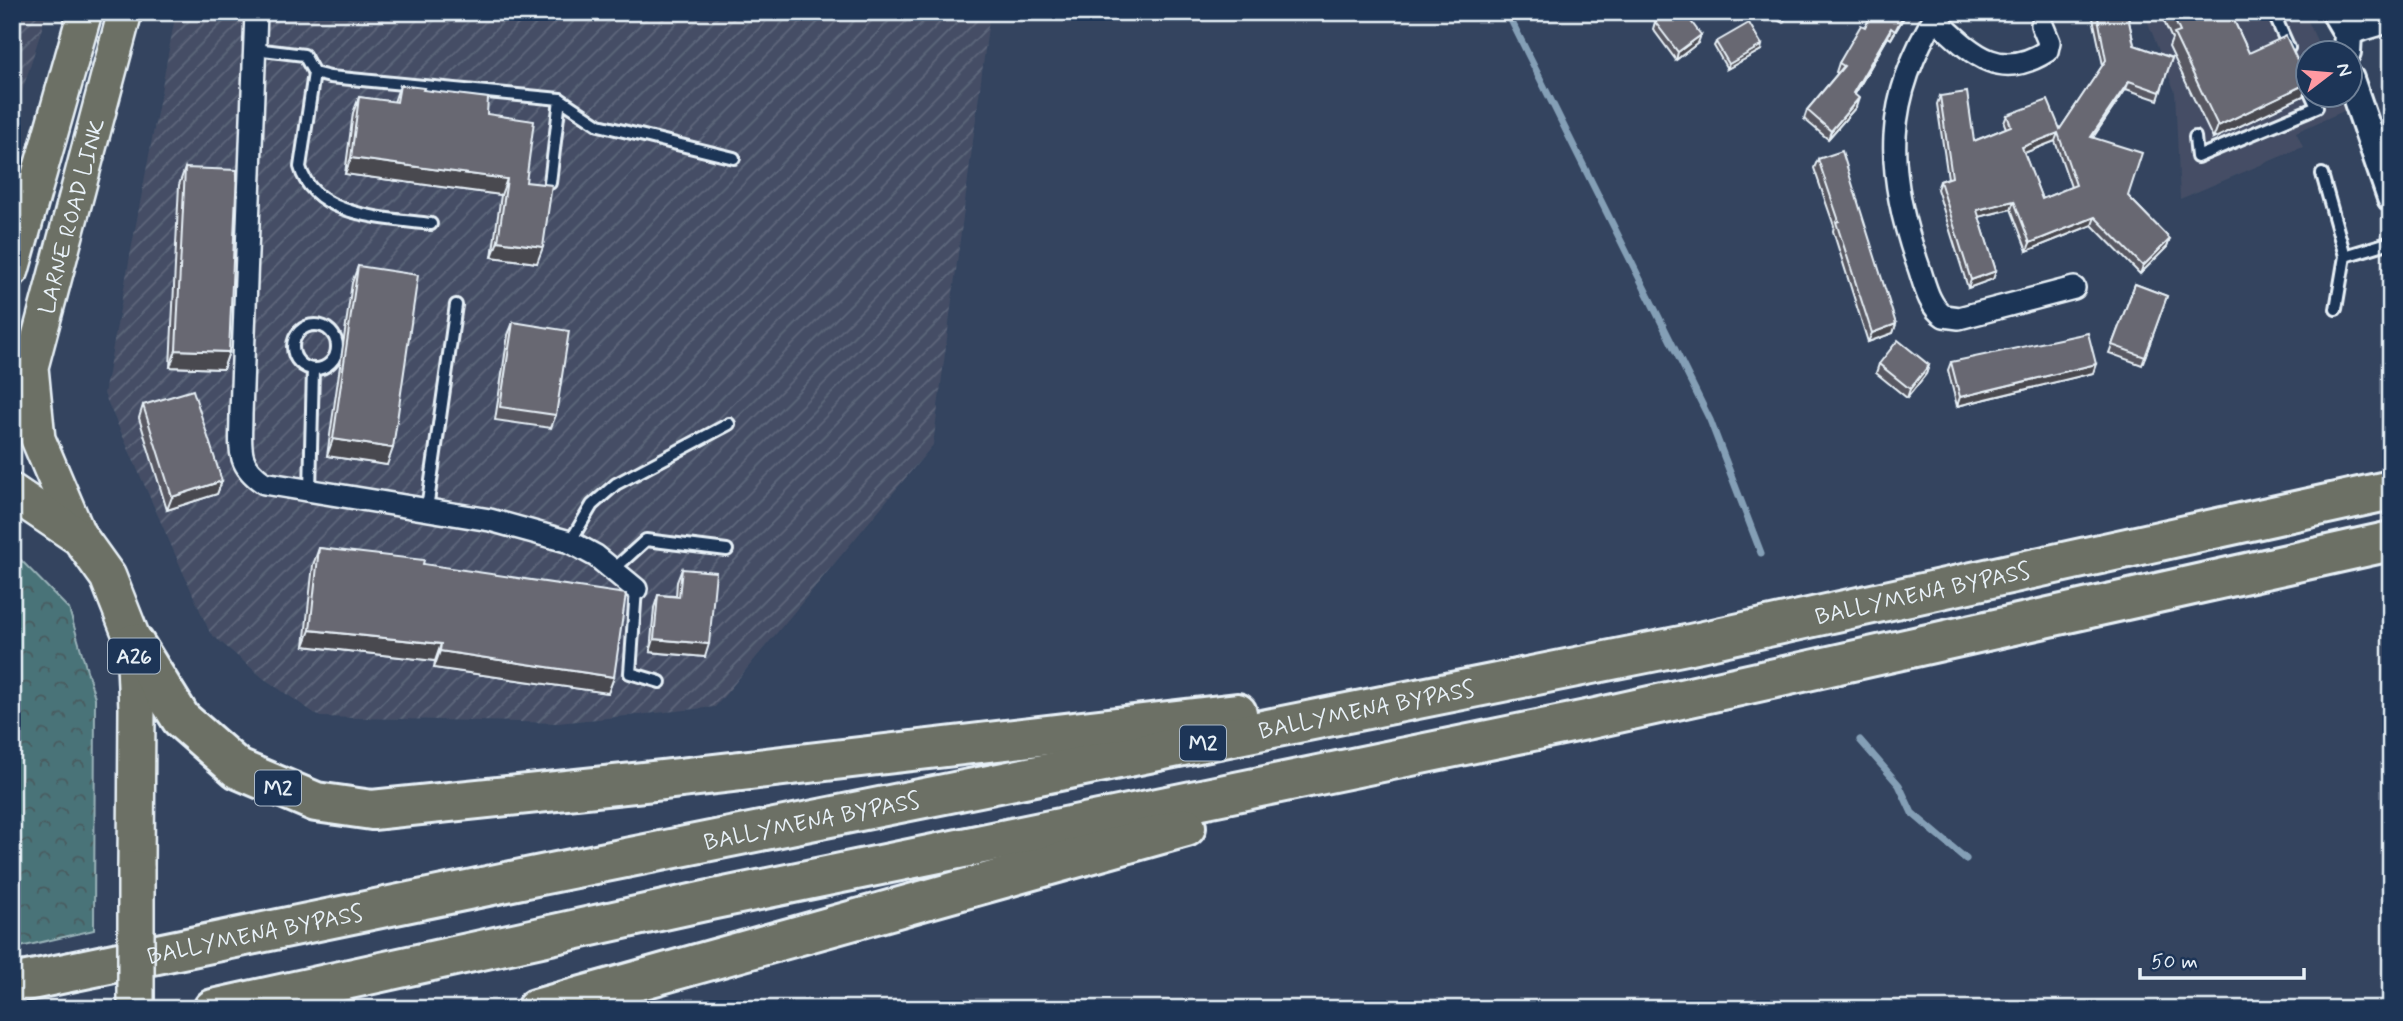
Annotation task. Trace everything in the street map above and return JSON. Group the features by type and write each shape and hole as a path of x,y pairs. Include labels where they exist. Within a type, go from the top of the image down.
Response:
{"highway":[{"name":"BALLYMENA BYPASS","path":"12,984 1686,645 2391,490"},
{"name":"A26","path":"12,492 80,538 108,577 134,643 137,708 136,1009"},
{"name":"M2","path":"213,1009 705,901 1591,719 2391,541"},
{"name":"M2","path":"134,643 181,719 238,769 316,802 372,810 1376,699 1686,645"},
{"name":"M2","path":"536,1009 1147,836 1916,648"}],"main road":[{"name":"LARNE ROAD LINK","path":"12,270 85,12"},
{"name":"LARNE ROAD LINK","path":"80,538 38,439 31,367 65,228 125,12"}],"street":[{"path":"256,12 241,459 249,473 264,483 490,520 570,542 613,570 636,589"},
{"path":"2042,25 2049,42 2047,51 2033,60 2012,65 1994,64 1973,54 1936,15 1899,98 1892,154 1907,229 1932,303 1944,316 1959,318 2074,288"},
{"path":"2343,33 2391,21"},
{"path":"2360,108 2391,198"}],"lane":[{"path":"2273,12 2293,57"},
{"path":"255,49 304,55 314,73 300,166 304,180 315,193 354,213 431,224"},
{"path":"314,73 330,77 560,99 599,125 734,158"},
{"path":"550,183 560,99"},
{"path":"2195,137 2197,157 2315,108"},
{"path":"2322,174 2345,256 2336,309"},
{"path":"2345,256 2391,242"},
{"path":"427,509 456,305"},
{"path":"318,325 331,332 338,346 328,366 313,369 300,364 293,345 299,332 318,325"},
{"path":"310,491 313,369"},
{"path":"570,542 592,505 616,484 729,424"},
{"path":"613,570 646,540 727,550"},
{"path":"636,589 630,673 660,682"}],"shaded area":[{"path":"12,12 47,12 12,124"},
{"path":"176,12 990,12 933,445 715,707 558,723 320,717 263,678 210,633 104,394"},
{"path":"2144,12 2304,12 2316,38 2294,38 2294,108 2346,110 2296,132 2303,147 2180,199 2175,92"}],"green space":[{"path":"12,551 69,609 95,698 94,930 12,949"}],"building":[{"path":"1663,12 1684,12 1701,35 1678,52 1655,22 1664,15"},
{"path":"1773,12 1788,12 1785,18"},
{"path":"1873,12 1905,12 1895,31 1891,28 1853,93 1859,98 1831,131 1807,110 1844,66 1839,63 1861,25 1865,27"},
{"path":"2097,12 2127,12 2134,45 2172,58 2160,92 2129,81 2091,137 2142,153 2128,196 2170,239 2143,266 2095,217 2030,243 2014,201 1977,210 1996,271 1971,280 1940,181 1952,177 1940,96 1967,92 1974,141 2011,126 2007,115 2048,100 2060,129 2106,60","holes":["2058,133 2076,185 2042,199 2022,147"]},
{"path":"2171,12 2230,12 2249,53 2286,36 2294,53 2294,90 2218,126 2174,34 2180,32"},
{"path":"1749,23 1762,45 1729,64 1716,42"},
{"path":"400,85 488,98 487,114 534,121 526,182 552,185 543,247 498,241 507,179 351,158 359,97 397,102"},
{"path":"1842,151 1896,324 1872,333 1818,159"},
{"path":"185,168 237,170 229,352 176,350"},
{"path":"358,266 418,275 393,448 333,439"},
{"path":"2135,284 2167,296 2145,357 2112,345"},
{"path":"513,322 569,331 556,415 500,407"},
{"path":"2088,333 2096,364 1960,397 1951,362"},
{"path":"1898,340 1929,365 1910,389 1879,364"},
{"path":"193,390 222,481 172,497 143,405"},
{"path":"319,548 424,560 423,564 626,594 614,677 440,651 441,644 310,630"},
{"path":"682,569 716,572 709,644 654,639 658,595 679,597"}],"waterway":[{"path":"1507,12 1710,420 1761,553"},
{"path":"1860,740 1899,785 1912,813 1966,859"}]}
